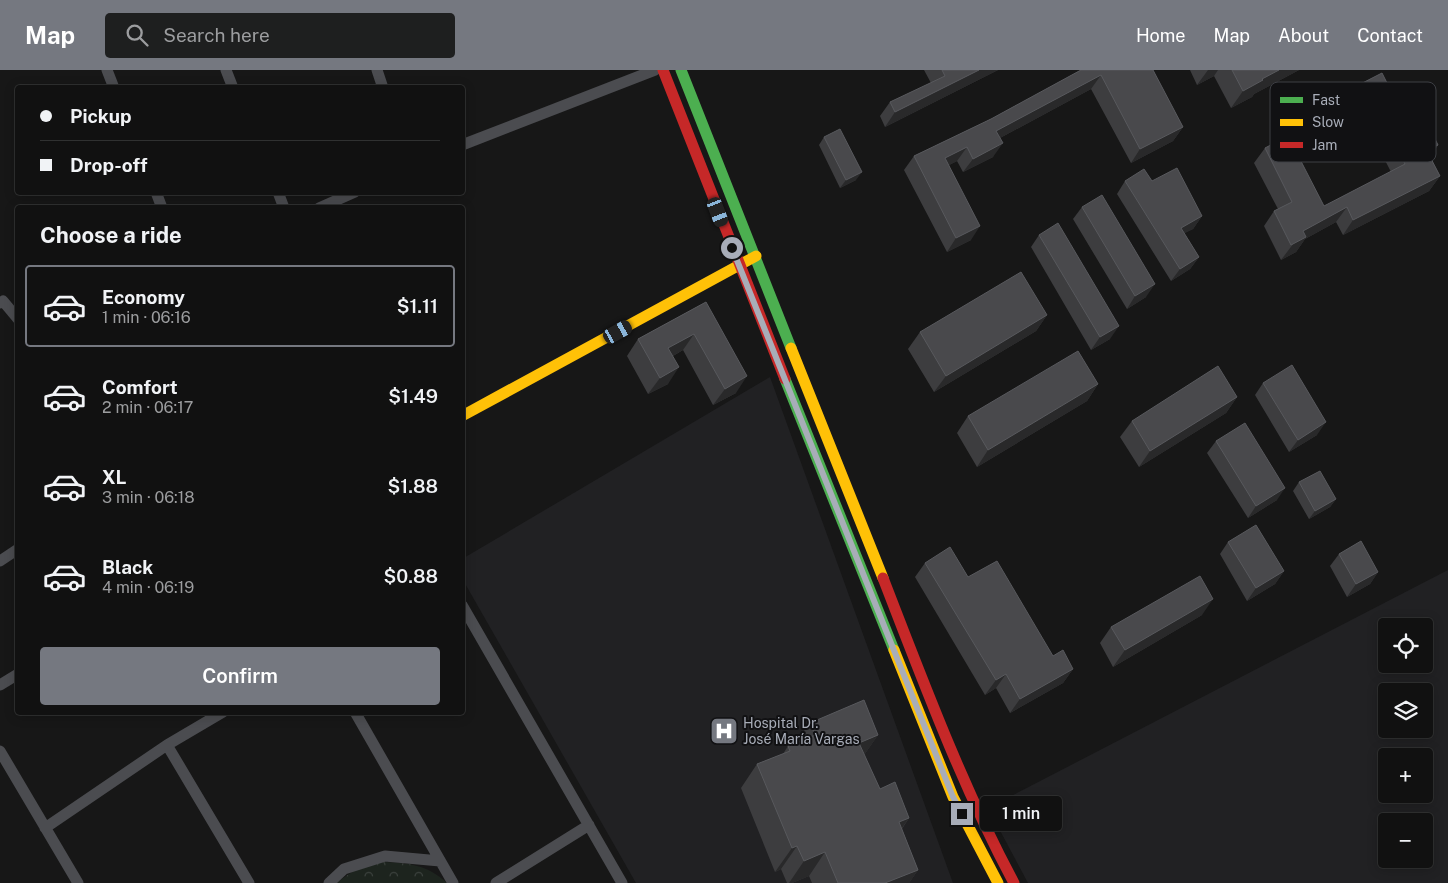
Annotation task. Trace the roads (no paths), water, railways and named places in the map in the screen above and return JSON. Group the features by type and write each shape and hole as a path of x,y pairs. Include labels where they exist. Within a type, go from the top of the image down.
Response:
{"main road":[{"path":"663,70 739,266 953,797 998,883"},
{"path":"681,70 934,708 993,844 1014,883"},
{"path":"465,414 756,256"}],"street":[{"path":"107,70 113,85"},
{"path":"226,70 232,85"},
{"path":"377,70 382,85"},
{"path":"465,144 655,70"},
{"path":"340,203 351,195"},
{"path":"0,303 3,301 15,315"},
{"path":"0,561 15,551"},
{"path":"465,610 622,883"},
{"path":"0,685 15,676"},
{"path":"45,828 167,745 218,715"},
{"path":"357,715 453,883"},
{"path":"167,745 249,883"},
{"path":"0,751 78,883"},
{"path":"496,883 589,825"},
{"path":"329,883 344,868 385,856 440,861"}],"place":[{"name":"Hospital Dr. José María Vargas","path":"724,731"}]}
